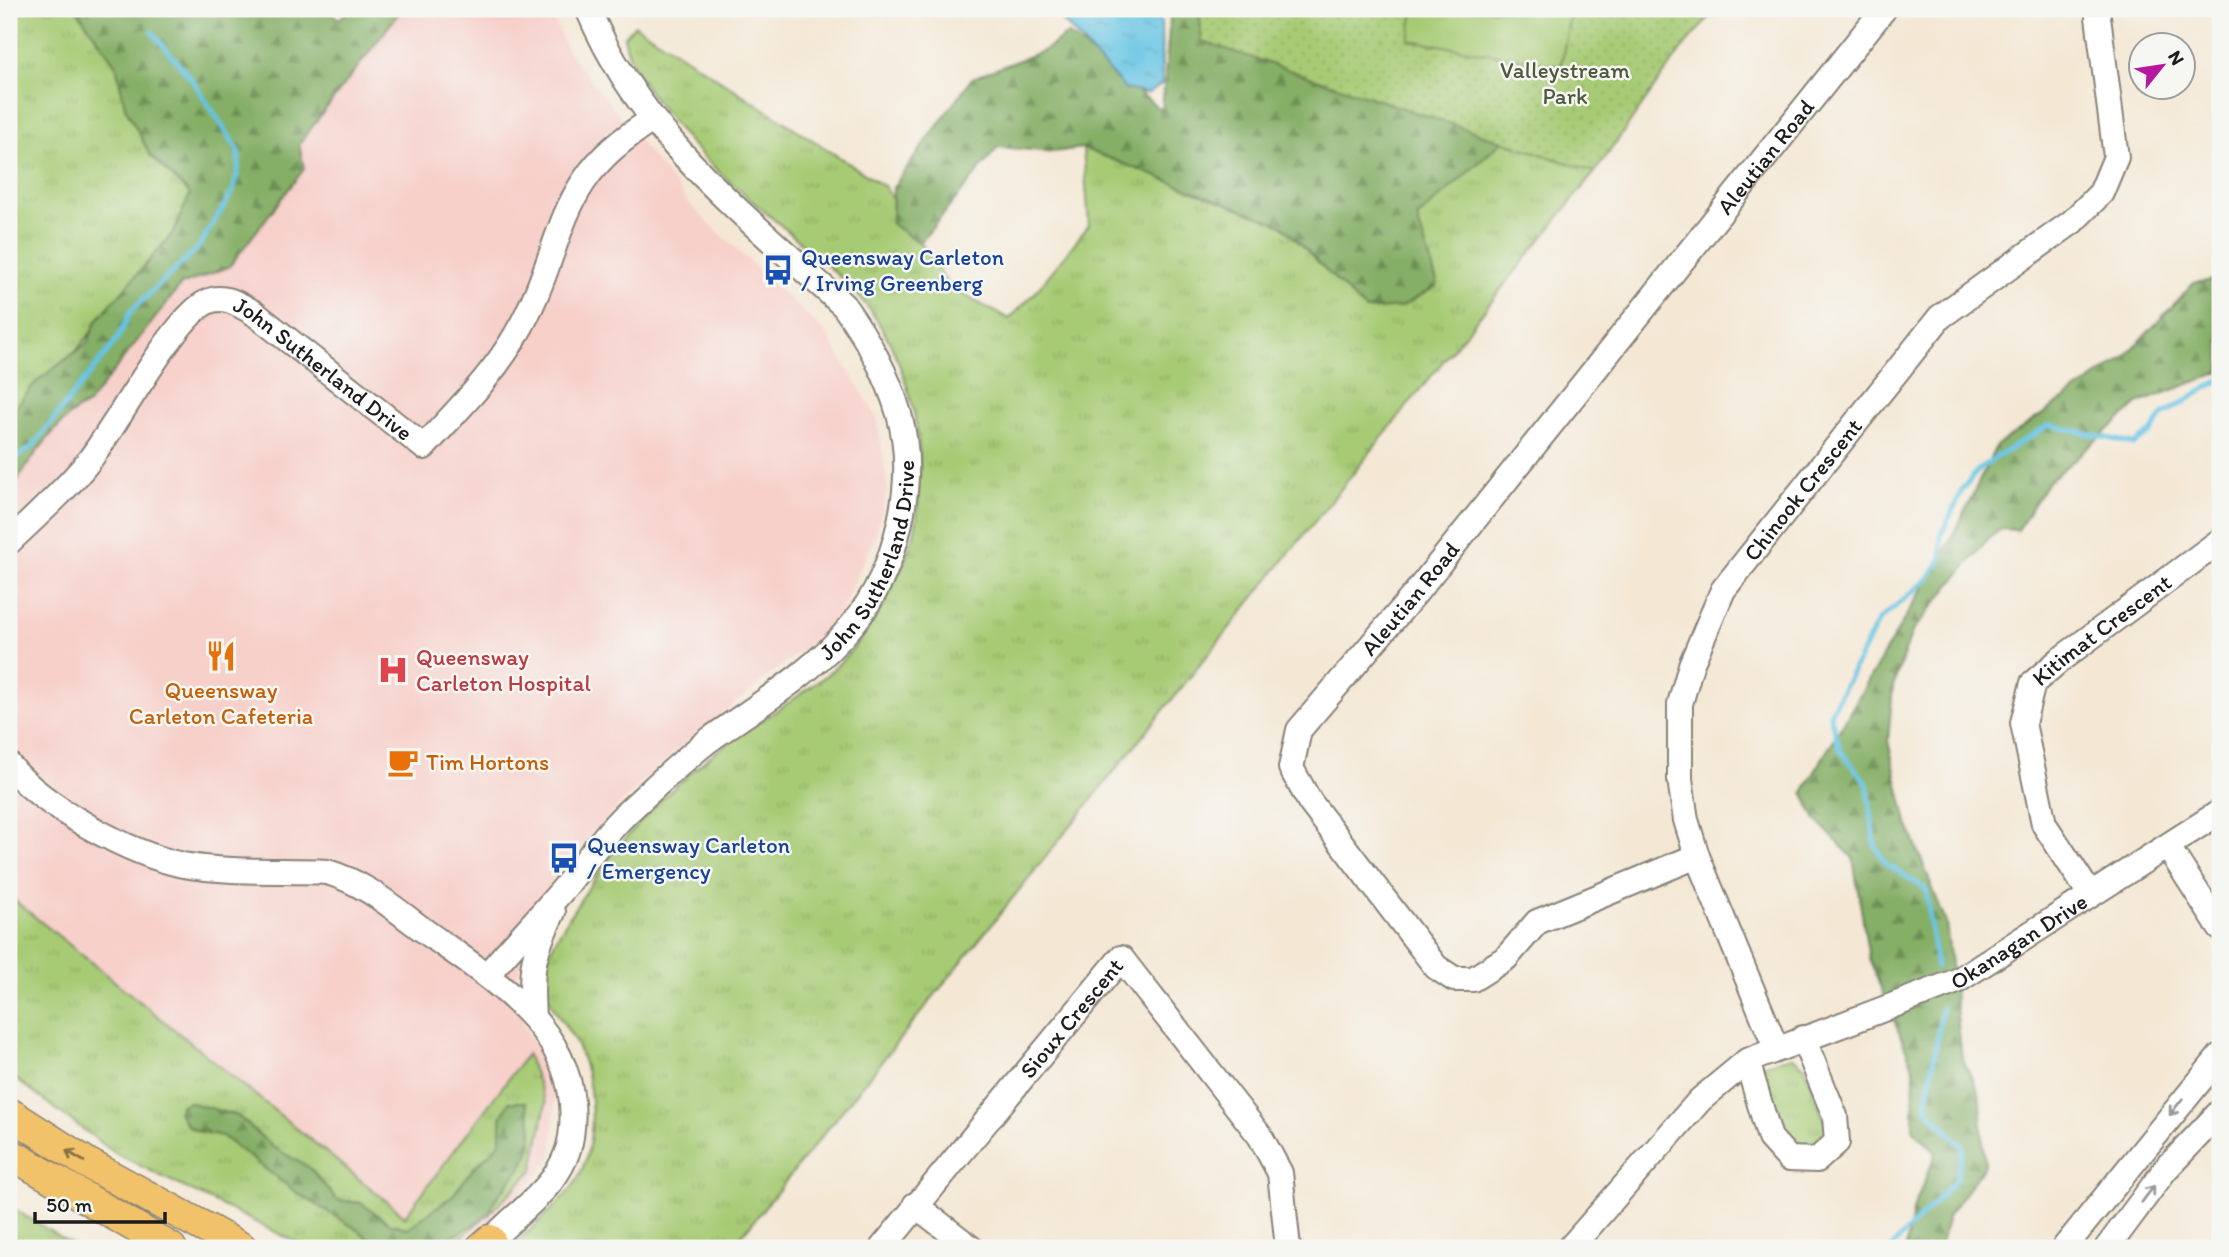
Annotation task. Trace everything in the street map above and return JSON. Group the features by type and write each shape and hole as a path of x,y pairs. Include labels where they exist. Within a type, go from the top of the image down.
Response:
{"main road":[{"path":"9,1113 87,1163 242,1248"},
{"path":"9,1153 171,1248"}],"street":[{"name":"John Sutherland Drive","path":"488,974 632,807 707,742 802,674 853,624 872,595 887,562 897,533 903,494 905,465 900,416 883,370 863,332 844,306 673,147 605,48 589,9"},
{"name":"Aleutian Road","path":"1697,856 1537,922 1506,958 1473,979 1454,979 1436,967 1310,802 1291,768 1299,730 1414,596 1884,9"},
{"name":"Chinook Crescent","path":"1776,1048 1697,856 1686,820 1680,779 1680,704 1690,665 1723,590 1940,317 2071,222 2101,193 2116,158 2097,9"},
{"name":"John Sutherland Drive","path":"9,542 88,462 170,342 200,306 215,299 225,299 254,313 425,447 485,383 516,334 541,283 569,203 588,171 626,136 653,120"},
{"name":"Kitimat Crescent","path":"2090,894 2044,824 2023,723 2034,683 2061,659 2220,541"},
{"path":"9,765 56,808 127,845 173,862 209,869 327,872 344,877 381,898 488,974 533,1017 556,1049 569,1081 571,1137 563,1161 548,1186 524,1213 485,1246"},
{"name":"Okanagan Drive","path":"1581,1244 1700,1100 1747,1061 1957,981 2220,812"},
{"path":"2168,847 2220,928"},
{"name":"John Sutherland Drive","path":"533,1017 531,974 535,948 563,889"},
{"name":"Sioux Crescent","path":"882,1248 1121,958 1260,1136 1280,1173 1288,1248"},
{"path":"1747,1061 1770,1138 1790,1159 1817,1160 1837,1142 1835,1116 1803,1038"},
{"path":"2064,1248 2209,1065 2220,1056"},
{"path":"2107,1248 2165,1170 2220,1112"},
{"path":"915,1205 971,1248"}],"shaded area":[{"name":"Queensway Carleton Hospital","path":"372,9 550,9 567,50 694,209 825,332 877,417 888,489 877,531 837,621 679,748 628,796 554,874 517,975 524,1026 556,1085 552,1158 508,1209 461,1248 395,1248 9,940 9,472"}],"green space":[{"path":"9,9 90,9 190,194 174,232 9,432"},
{"path":"76,9 327,9 339,19 351,9 402,9 299,144 304,169 229,267 181,285 88,404 65,420 44,443 9,494 9,416 35,383 87,343 97,320 174,232 190,194 150,155 125,107 116,65"},
{"path":"1168,9 1244,16 1505,139 1417,218 1438,285 1401,307 1365,310 1282,225 1083,148 1053,152 998,147 920,243 892,224 893,187 972,78 1043,51 1068,34 1162,111 1170,18"},
{"name":"Valleystream Park","path":"1199,9 1716,9 1681,50 1595,172 1202,41"},
{"path":"1414,9 1571,9 1561,66 1409,40"},
{"path":"635,25 885,187 950,288 1009,319 1034,294 1089,225 1083,148 1282,225 1505,139 1595,172 732,1248 511,1248 575,1183 583,1167 591,1130 592,1110 586,1071 573,1038 554,1009 545,985 545,968 557,938 607,862 638,824 673,788 723,746 816,683 849,653 889,596 907,554 918,514 917,430 905,379 884,332 854,291 730,182 683,135 638,75 624,36"},
{"path":"2220,279 2220,372 2139,403 2047,483 2018,530 2001,529 1988,539 1912,632 1893,686 1888,741 1907,822 1946,923 1962,1058 1979,1092 1985,1165 1948,1216 1940,1248 1906,1248 1914,1206 1936,1153 1913,1129 1914,1069 1869,959 1853,858 1816,820 1803,792 1953,536 1996,446 2124,358 2194,283"},
{"path":"9,896 405,1216 527,1054 546,1103 533,1170 490,1213 449,1248 308,1248 116,1154 9,1074"},
{"path":"1793,1057 1805,1067 1829,1132 1811,1153 1786,1152 1760,1079 1763,1066 1782,1058"},
{"path":"188,1102 238,1116 273,1147 310,1168 337,1200 361,1203 391,1224 408,1228 452,1196 473,1169 497,1146 501,1140 501,1117 509,1102 526,1102 532,1127 531,1147 522,1166 496,1198 490,1214 433,1248 378,1248 361,1232 297,1193 222,1136 197,1131 188,1126 178,1112 181,1105"},
{"path":"9,1206 78,1248 9,1248"}],"water":[{"path":"1052,9 1157,9 1161,22 1162,84 1148,93 1125,89"}],"waterway":[{"path":"9,470 16,458 32,447 118,338 131,311 198,248 233,191 239,166 238,150 193,81 152,32"},
{"path":"1936,967 1926,889 1886,864 1875,845 1867,783 1840,750 1830,714 1879,620 1928,579 1941,559 1941,536 1963,488 1981,467 2049,425 2134,444 2150,433 2164,414 2220,380"},
{"path":"1891,1248 1956,1180 1963,1147 1926,1108 1942,1008"}],"place":[{"name":"Queensway Carleton / Irving Greenberg","path":"778,270"},
{"name":"Queensway Carleton Cafeteria","path":"221,656"},
{"name":"Queensway Carleton Hospital","path":"393,670"},
{"name":"Tim Hortons","path":"403,762"},
{"name":"Queensway Carleton / Emergency","path":"564,858"}]}
